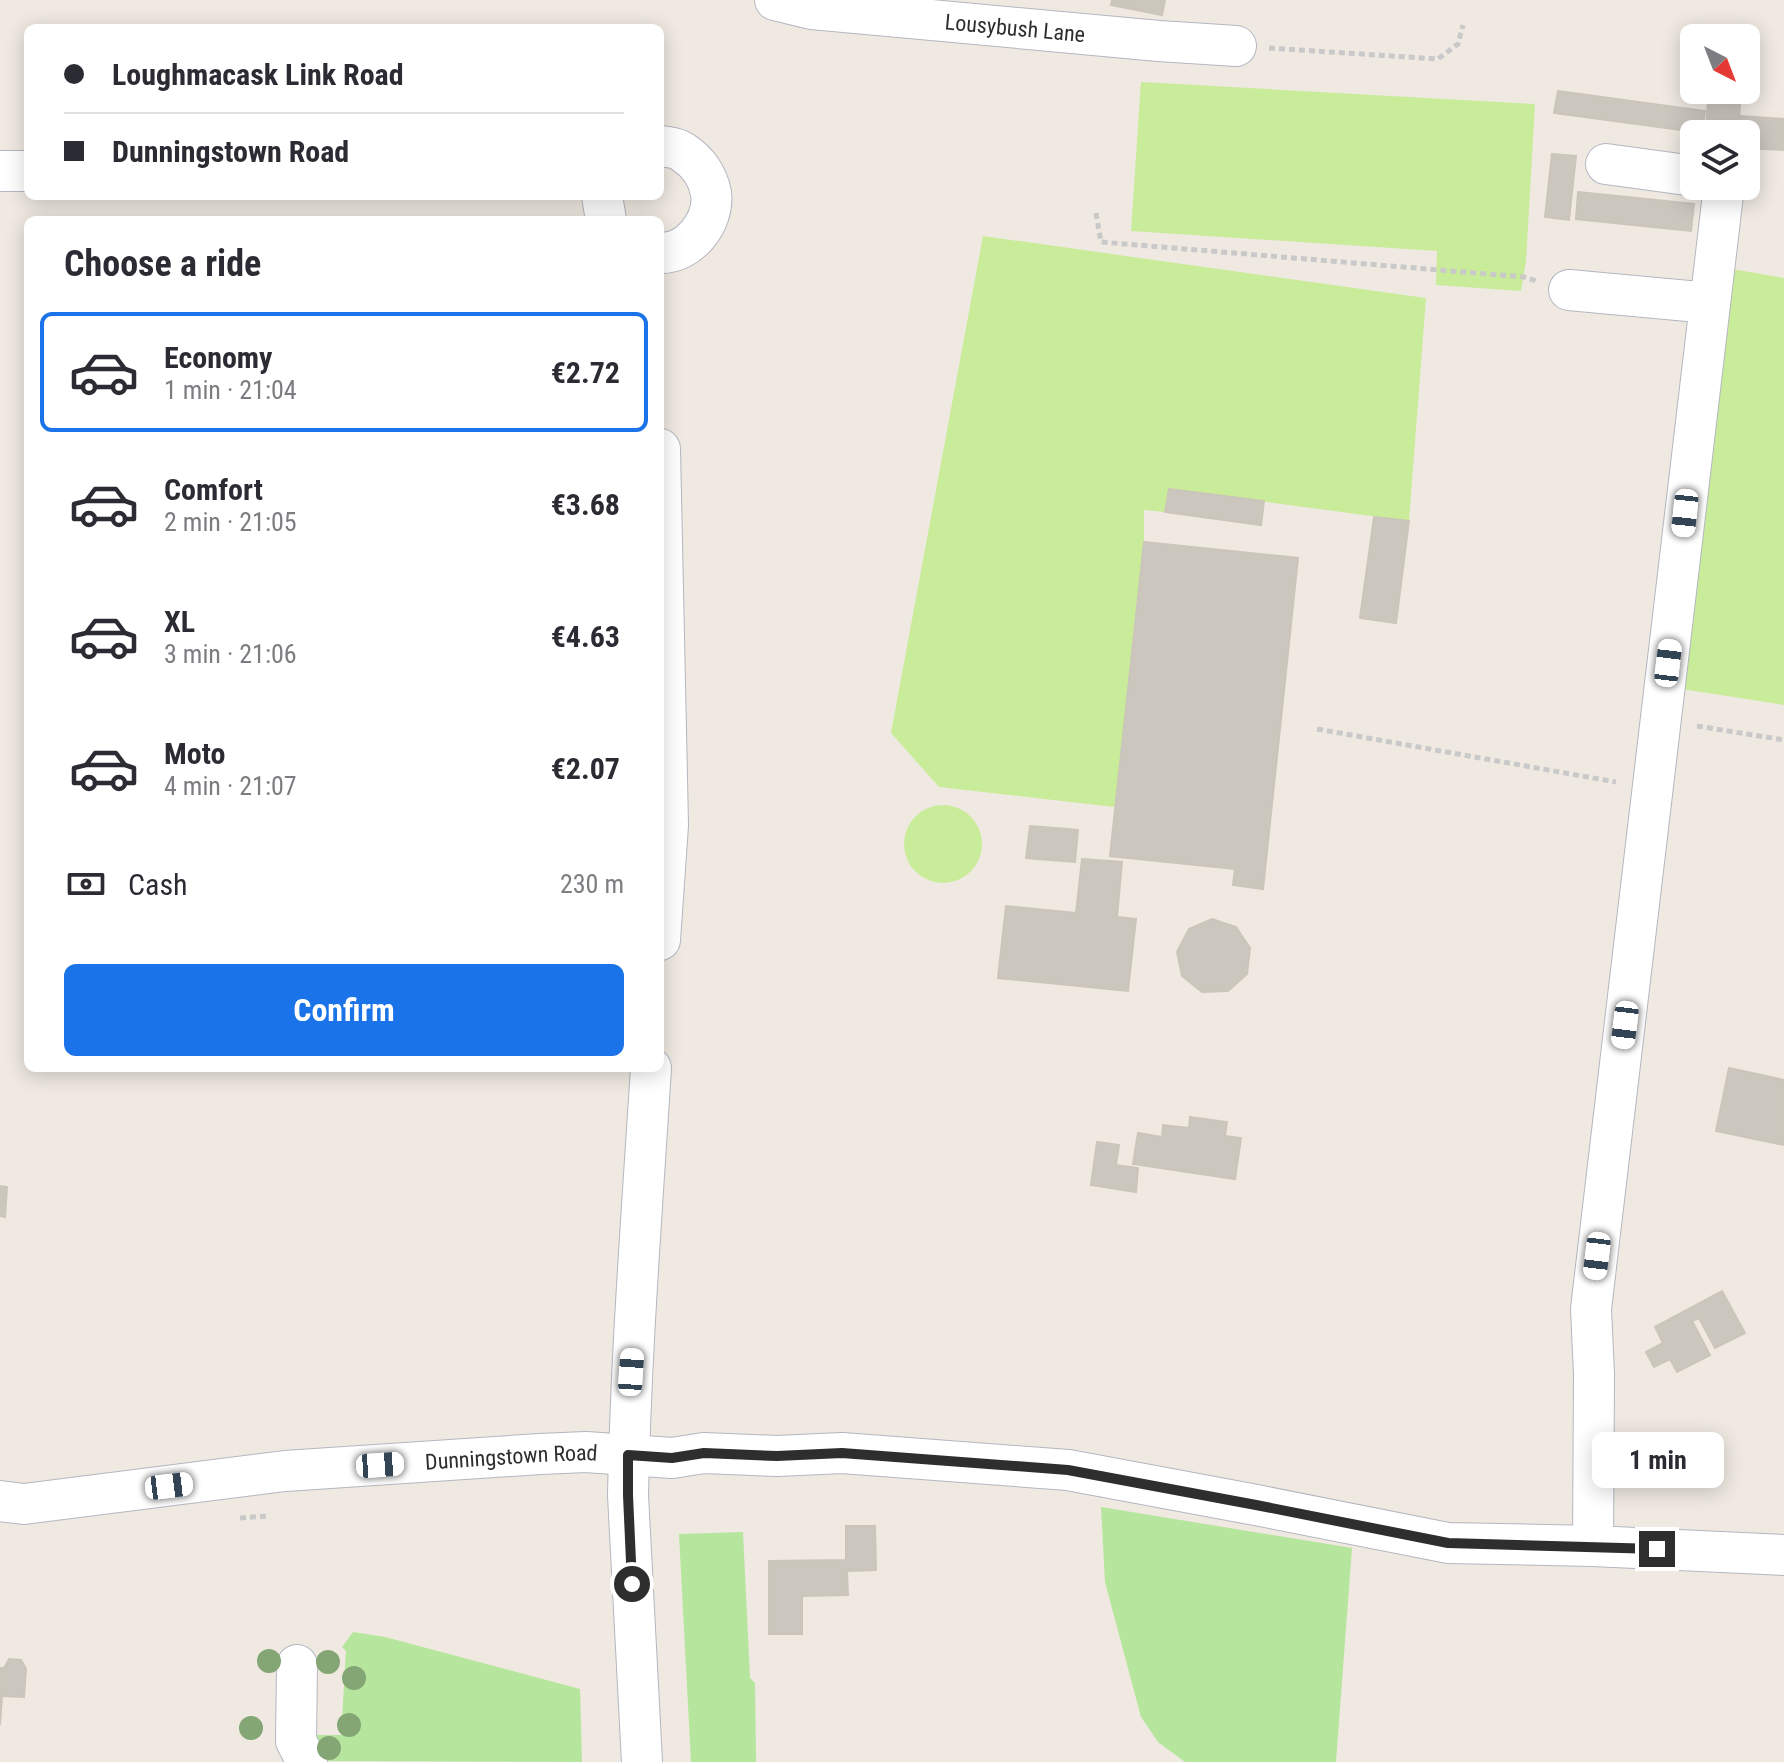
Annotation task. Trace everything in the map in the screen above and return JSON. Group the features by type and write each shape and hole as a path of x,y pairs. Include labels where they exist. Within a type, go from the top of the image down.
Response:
{"street":[{"name":"Lousybush Lane","path":"775,0 812,9 1236,46"},
{"path":"664,147 682,150 702,169 712,195 707,222 690,244 664,253"},
{"path":"1606,164 1680,174"},
{"path":"0,171 24,171"},
{"path":"1593,1546 1594,1374 1591,1309 1722,200"},
{"path":"1569,290 1710,303"},
{"path":"664,637 668,825 664,882"},
{"path":"642,1762 628,1455 651,1072"},
{"name":"Dunningstown Road","path":"0,1501 24,1504 285,1471 586,1452 672,1458 704,1453 777,1456 842,1453 1068,1470 1448,1543 1784,1555"},
{"path":"297,1665 296,1741 307,1762"}],"path":[{"path":"1236,46 1438,59 1458,44 1463,25"},
{"path":"1096,213 1101,242 1524,277 1569,290"},
{"path":"1661,723 1679,723 1784,740"},
{"path":"1317,729 1653,789"},
{"path":"240,1518 268,1516"}],"green space":[{"path":"1141,82 1535,104 1526,261 1521,291 1436,285 1437,251 1131,231"},
{"path":"983,236 1426,298 1409,521 1169,489 1165,512 1144,510 1144,542 1115,807 939,787 891,733"},
{"path":"1732,269 1784,278 1784,705 1682,689"},
{"path":"943,805 958,808 971,816 979,829 982,844 979,859 971,872 958,880 943,883 928,880 915,872 907,859 904,844 907,829 915,816 928,808"},
{"path":"1101,1507 1352,1548 1336,1762 1185,1762 1158,1742 1141,1717 1105,1582"},
{"path":"743,1532 750,1678 755,1683 756,1762 691,1762 679,1534"},
{"path":"353,1632 385,1637 580,1689 582,1762 324,1761 313,1735 341,1735 346,1651 342,1647"}],"building":[{"path":"1112,0 1165,0 1162,15 1111,5"},
{"path":"1558,91 1705,111 1704,120 1680,120 1680,130 1554,113"},
{"path":"1708,104 1740,105 1739,120 1707,120"},
{"path":"1741,116 1784,119 1784,150 1760,149 1760,120 1741,120"},
{"path":"1552,154 1576,156 1569,220 1545,217"},
{"path":"1578,192 1694,204 1691,231 1576,219"},
{"path":"1169,489 1264,501 1261,525 1165,512"},
{"path":"1374,517 1409,521 1396,623 1360,618"},
{"path":"1144,542 1298,558 1263,889 1233,885 1235,869 1110,856"},
{"path":"1030,826 1078,830 1075,862 1026,858"},
{"path":"1082,859 1122,862 1117,917 1136,919 1128,991 998,978 1006,906 1076,913"},
{"path":"1212,919 1236,927 1250,948 1247,974 1228,991 1202,992 1182,976 1177,952 1189,929"},
{"path":"1729,1068 1784,1080 1784,1145 1716,1131"},
{"path":"1190,1117 1227,1122 1225,1136 1241,1138 1235,1179 1133,1164 1138,1133 1162,1137 1163,1125 1189,1128"},
{"path":"1097,1142 1119,1145 1116,1165 1138,1168 1136,1192 1091,1185"},
{"path":"0,1186 7,1187 5,1217 0,1216"},
{"path":"1722,1291 1745,1333 1715,1348 1699,1318 1692,1321 1710,1355 1677,1372 1670,1359 1654,1367 1646,1352 1663,1343 1655,1327"},
{"path":"846,1526 875,1526 876,1570 847,1571 848,1595 802,1596 802,1634 769,1634 769,1561 846,1560"},
{"path":"9,1659 21,1660 26,1669 24,1697 2,1696 0,1725 0,1668 4,1668"}],"route":[{"path":"632,1584 628,1455 672,1458 704,1453 777,1456 842,1453 1068,1470 1448,1543 1657,1549"}]}
